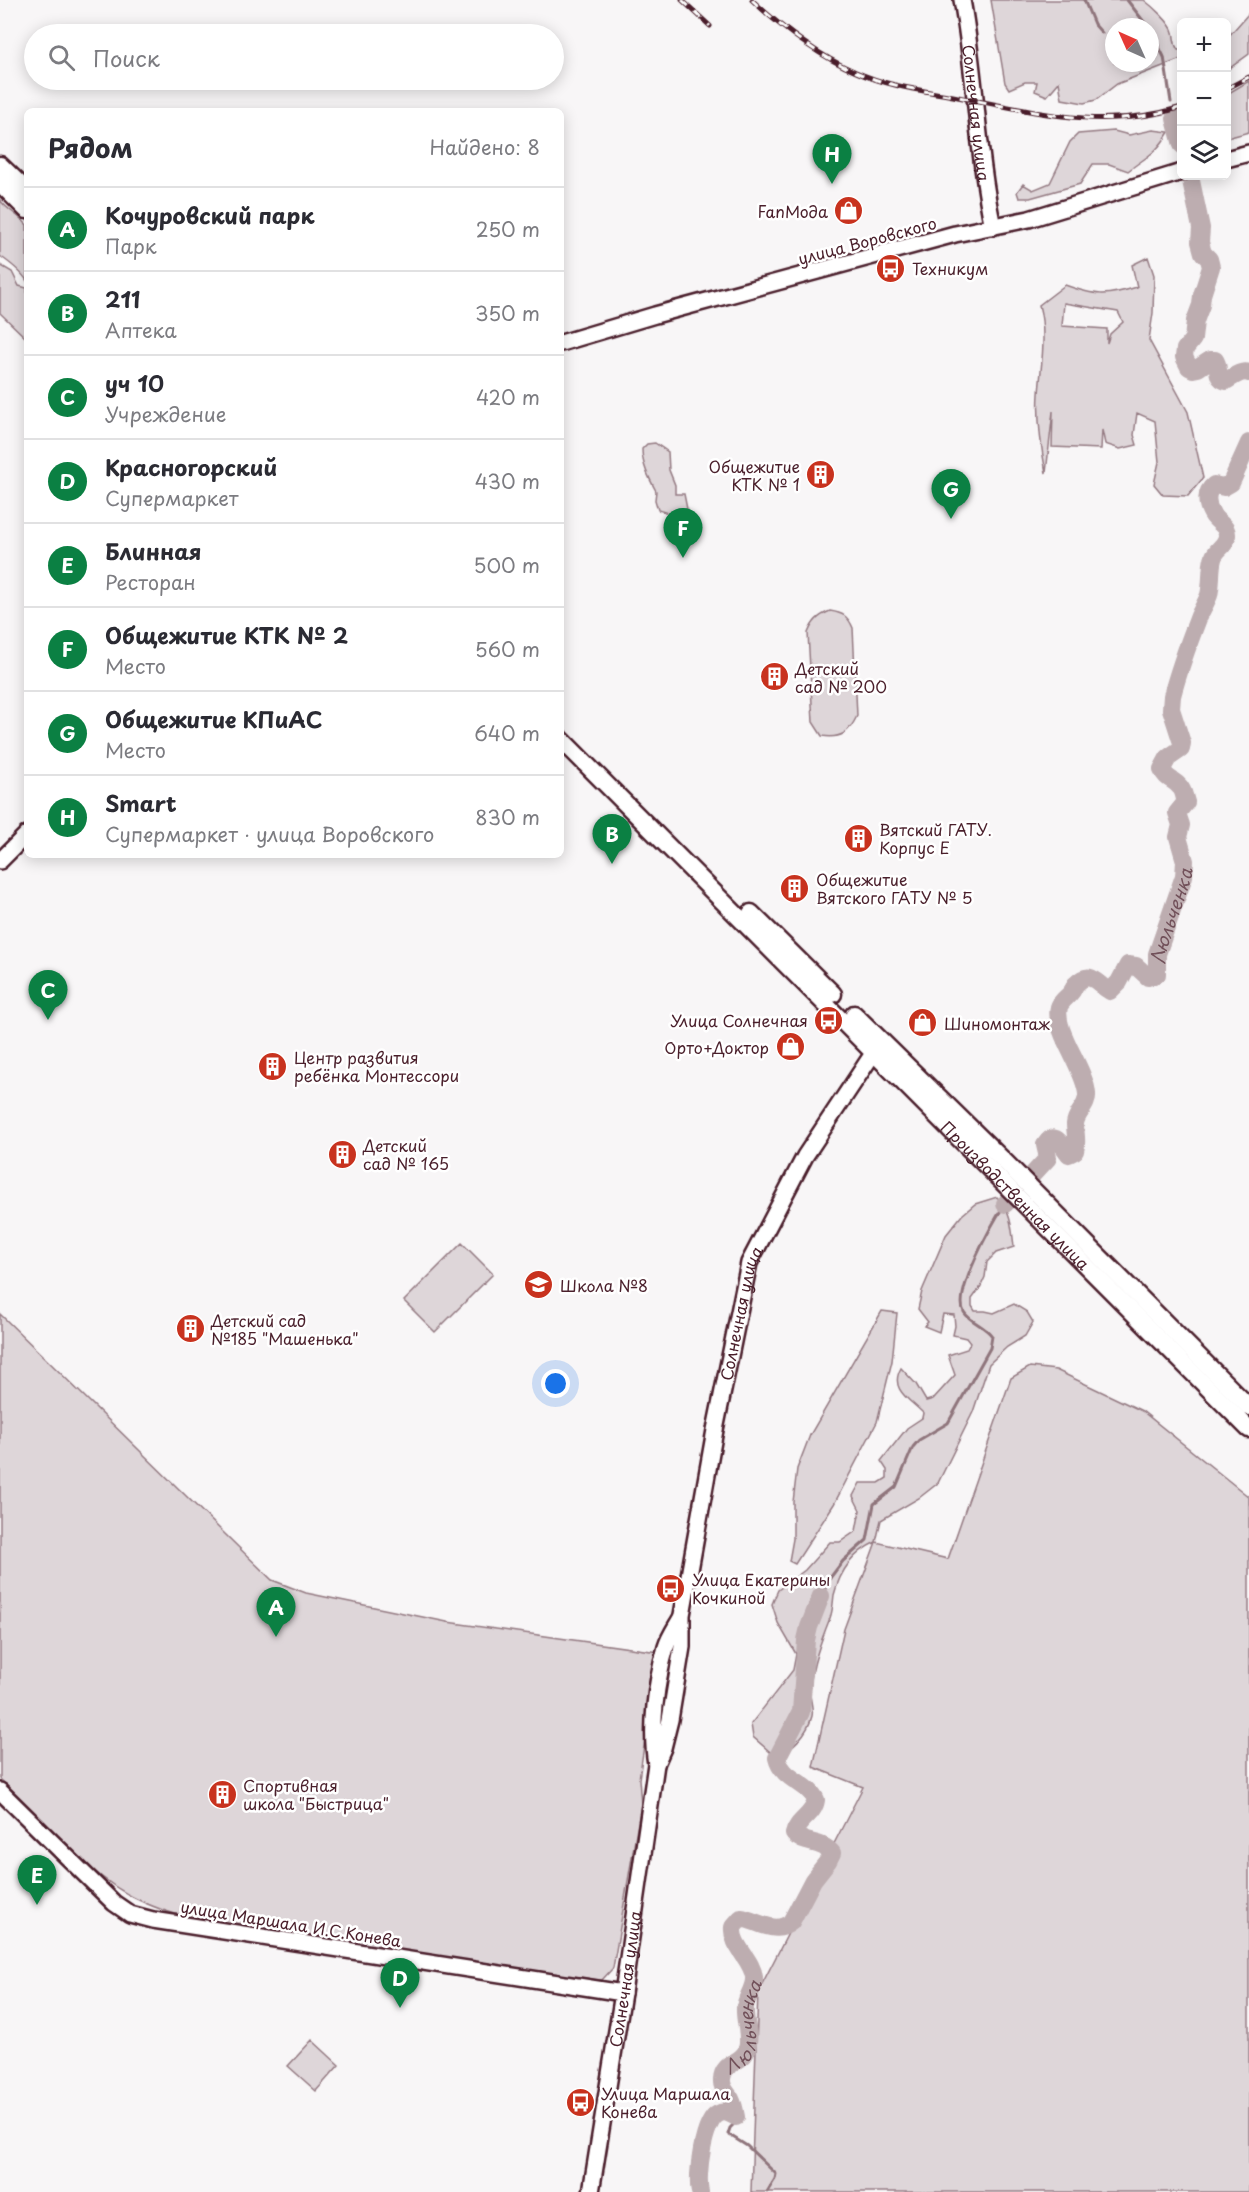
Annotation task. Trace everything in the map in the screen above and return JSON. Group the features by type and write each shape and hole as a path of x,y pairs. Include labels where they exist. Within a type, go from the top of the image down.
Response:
{"highway":[{"path":"0,165 24,188"},
{"path":"0,183 24,207"},
{"name":"Производственная улица","path":"564,728 780,941 878,1046 1030,1198 1249,1407"},
{"name":"Производственная улица","path":"564,742 782,959 878,1046"},
{"name":"Производственная улица","path":"1030,1198 1249,1429"}],"main road":[{"name":"Солнечная улица","path":"962,0 976,101 981,163 993,227"},
{"path":"1231,158 1249,153"},
{"name":"улица Воровского","path":"564,342 655,315 956,234 1029,219 1177,173"},
{"path":"0,861 24,837"},
{"name":"Солнечная улица","path":"591,2192 656,1764 653,1732 662,1666 668,1643 682,1615 715,1430 749,1263 805,1156 878,1046"},
{"name":"улица Маршала И.С.Конева","path":"0,1791 114,1904 130,1914 175,1924 623,1993"}],"shaded area":[{"path":"991,0 1144,0 1169,24 1173,32 1177,61 1159,68 1159,18 1105,18 1105,72 1148,72 1117,84 1096,100 1084,103 1062,99 1059,82 1047,96 1035,91 1037,82 1025,82 1009,89 1005,83"},
{"path":"1249,13 1249,54 1231,67 1231,33"},
{"path":"1249,81 1249,132 1231,137 1231,126 1231,92"},
{"path":"1153,130 1169,132 1155,150 1128,171 1109,164 1093,164 1080,184 1030,198 1019,198 1017,192 1023,184 1033,190 1050,183 1070,142 1078,134 1114,131 1129,135"},
{"path":"0,200 24,222 24,278 0,256"},
{"path":"1148,257 1154,275 1153,313 1149,340 1188,412 1203,478 1188,496 1163,495 1154,484 1159,462 1155,421 1137,413 1134,435 1137,445 1120,449 1105,444 1102,430 1101,449 1052,447 1053,411 1046,473 1039,414 1043,338 1039,305 1065,285 1101,294 1137,287 1132,265","holes":["1064,303 1118,312 1123,322 1110,334 1107,343 1107,329 1062,326"]},
{"path":"0,265 12,272 19,286 24,287 24,336 0,313"},
{"path":"655,443 668,452 669,470 675,485 675,494 684,494 688,514 684,518 658,510 655,500 656,491 648,476 642,455 642,449 647,444"},
{"path":"830,611 844,616 853,628 857,716 847,731 834,737 822,736 813,722 808,633 816,619"},
{"path":"997,1197 1008,1214 1014,1247 996,1253 987,1262 985,1277 972,1299 972,1306 975,1311 994,1313 1014,1304 1027,1312 1033,1322 1025,1336 1007,1347 989,1364 973,1412 938,1483 919,1498 881,1520 876,1542 861,1551 849,1563 840,1578 811,1680 810,1723 798,1740 777,1758 753,1737 751,1724 793,1670 796,1654 778,1623 772,1604 778,1590 805,1570 830,1542 840,1542 856,1531 860,1510 853,1496 860,1483 879,1483 887,1478 887,1470 881,1461 907,1428 922,1418 923,1413 899,1388 897,1382 901,1368 916,1384 926,1401 933,1399 955,1375 948,1355 967,1349 970,1343 966,1338 953,1335 954,1315 943,1314 939,1332 924,1326 928,1322 918,1309 922,1291 946,1235 962,1215 975,1204"},
{"path":"462,1243 493,1274 435,1332 404,1301"},
{"path":"882,1311 897,1313 892,1361 877,1422 834,1504 795,1564 789,1561 793,1539 793,1502 797,1469 810,1435"},
{"path":"0,1314 272,1580 306,1593 447,1622 658,1652 639,1779 641,1805 613,1968 602,1980 223,1925 174,1914 127,1894 110,1883 61,1841 0,1779"},
{"path":"1030,1367 1056,1370 1142,1411 1249,1497 1249,2192 751,2192 758,1992 863,1787 813,1767 844,1629 876,1542 948,1559 1011,1378"},
{"path":"312,2040 339,2065 316,2091 288,2066"}],"waterway":[{"path":"1084,0 1094,24 1102,33"},
{"name":"Люльченка","path":"1127,0 1141,18"},
{"name":"Люльченка","path":"1159,47 1164,57 1171,102"},
{"name":"Люльченка","path":"1175,119 1177,126"},
{"name":"Люльченка","path":"1191,180 1201,228 1200,242 1211,267 1195,321 1193,339 1185,349 1184,357 1189,367 1193,369 1210,360 1215,360 1220,377 1226,381 1240,373 1249,373"},
{"name":"Люльченка","path":"1005,1204 1048,1158 1045,1145 1049,1140 1058,1140 1069,1154 1075,1151 1075,1124 1086,1102 1087,1094 1081,1073 1061,1027 1058,1017 1060,1004 1072,992 1075,985 1085,978 1094,979 1110,991 1119,982 1128,965 1136,966 1148,977 1157,974 1157,954 1184,876 1185,861 1178,837 1181,825 1177,813 1186,802 1178,784 1162,769 1168,758 1181,749 1182,743 1171,709 1172,696 1199,616 1209,595 1214,556 1225,543 1227,535 1225,528 1210,510 1208,495 1214,485 1224,487 1231,483 1249,443"},
{"path":"821,1596 830,1578 843,1561 867,1540 874,1504 896,1487 913,1447 919,1440 948,1423 990,1348 992,1336 964,1312 962,1303 969,1274 1005,1204"},
{"name":"Люльченка","path":"700,2192 700,2163 708,2127 713,2119 723,2112 736,2117 732,2101 722,2085 723,2073 745,2054 748,2044 745,2008 754,1977 750,1964 735,1940 733,1927 741,1918 779,1928 791,1922 813,1880 832,1853 823,1846 803,1840 794,1834 798,1825 812,1810 816,1800 807,1789 784,1771 777,1758 801,1712 806,1640 821,1596"},
{"path":"736,2117 736,2122 728,2134 747,2146 776,2174 767,2192"}],"railway":[{"path":"682,0 710,26"},
{"path":"752,0 788,31 828,58 868,77 892,84 1011,108 1067,116 1124,118 1177,108"},
{"path":"1231,86 1249,77"}],"place":[{"name":"Smart","path":"832,184"},
{"name":"FanМода","path":"849,211"},
{"name":"Техникум","path":"891,268"},
{"name":"Общежитие КТК № 1","path":"821,475"},
{"name":"Общежитие КПиАС","path":"951,519"},
{"name":"Общежитие КТК № 2","path":"683,558"},
{"name":"Детский сад № 200","path":"774,677"},
{"name":"Вятский ГАТУ. Корпус Е","path":"858,838"},
{"name":"211","path":"612,864"},
{"name":"Общежитие Вятского ГАТУ № 5","path":"795,888"},
{"name":"уч 10","path":"48,1020"},
{"name":"Улица Солнечная","path":"829,1020"},
{"name":"Шиномонтаж","path":"923,1023"},
{"name":"Орто+Доктор","path":"790,1047"},
{"name":"Центр развития ребёнка Монтессори","path":"273,1066"},
{"name":"Детский сад № 165","path":"342,1154"},
{"name":"Школа №8","path":"539,1285"},
{"name":"Детский сад №185 \"Машенька\"","path":"190,1329"},
{"name":"Улица Екатерины Кочкиной","path":"671,1588"},
{"name":"Кочуровский парк","path":"276,1637"},
{"name":"Спортивная школа \"Быстрица\"","path":"222,1794"},
{"name":"Блинная","path":"37,1905"},
{"name":"Красногорский","path":"400,2008"},
{"name":"Улица Маршала Конева","path":"580,2102"}]}
